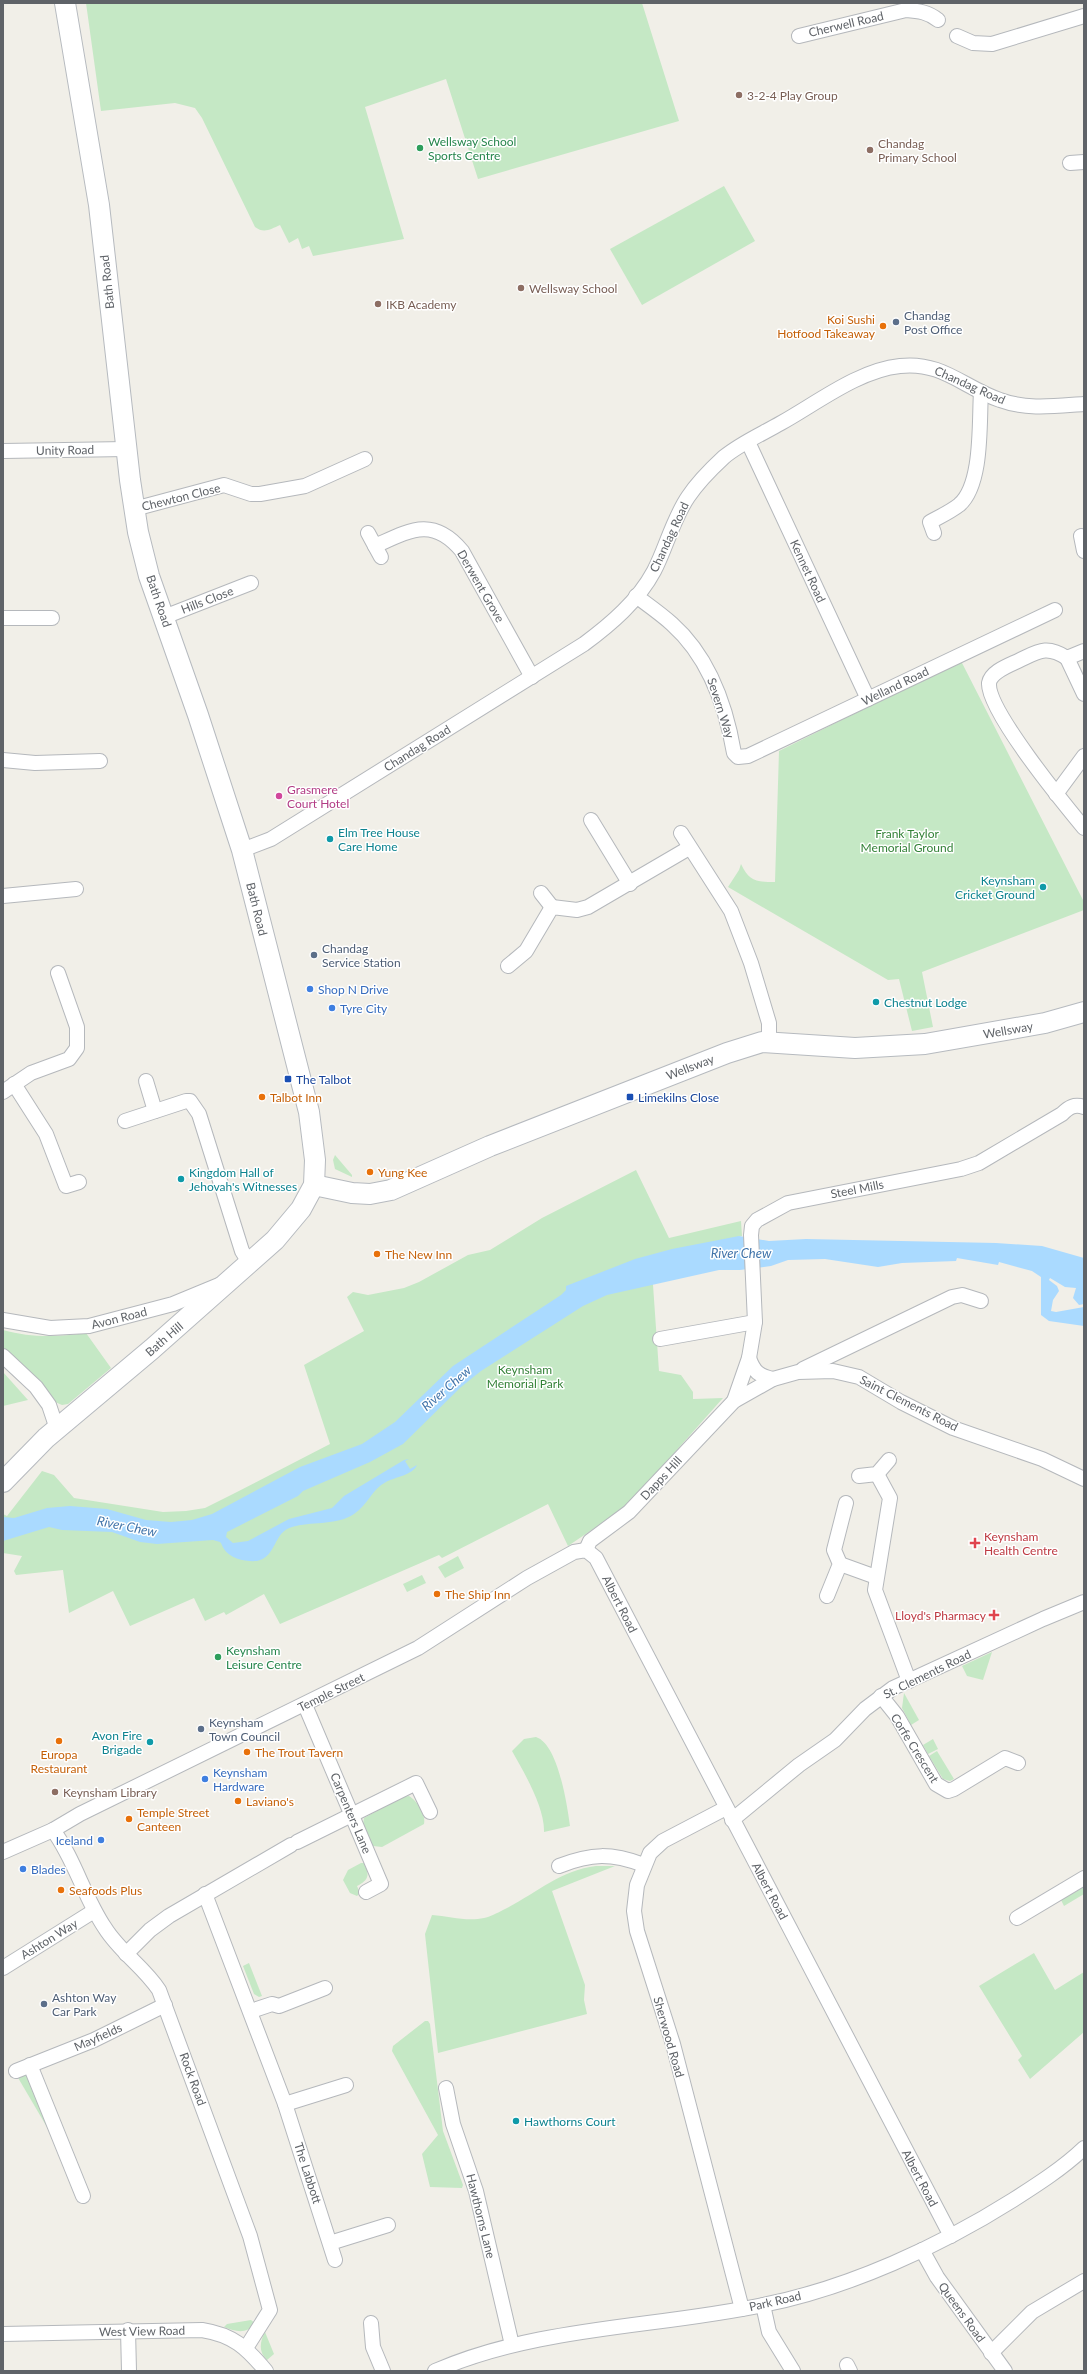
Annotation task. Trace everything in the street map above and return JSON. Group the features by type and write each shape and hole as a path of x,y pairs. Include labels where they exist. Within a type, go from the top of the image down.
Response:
{"main road":[{"name":"Bath Road","path":"65,3 99,205 134,509 150,576 242,850 309,1112 315,1152 314,1185"},
{"name":"Wellsway","path":"314,1185 352,1193 370,1194 391,1190 490,1146 746,1046 769,1042 855,1048 918,1044 1045,1023 1084,1012"},
{"name":"Bath Hill","path":"3,1482 57,1429 250,1264 293,1222 314,1185"}],"street":[{"name":"Cherwell Road","path":"799,36 906,10 920,10 931,14 938,20"},
{"path":"957,36 973,43 992,44 1084,16"},
{"name":"Chandag Road","path":"242,850 270,838 532,677 584,644 612,623 636,596 653,572 687,498 706,475 725,457 748,442 860,378 887,368 915,366 937,369 958,378 981,392 999,400 1032,407 1084,404"},
{"path":"930,522 959,504 969,491 975,473 981,392"},
{"name":"Kennet Road","path":"748,442 868,700"},
{"name":"Unity Road","path":"3,451 126,449"},
{"name":"Chewton Close","path":"134,509 224,485 251,494 260,494 305,486 365,459"},
{"name":"Derwent Grove","path":"368,533 378,552 408,531 431,529 451,538 462,551 532,677"},
{"path":"1081,536 1084,550"},
{"name":"Hills Close","path":"164,617 251,583"},
{"name":"Severn Way","path":"636,596 672,625 687,641 710,674 728,721 734,754"},
{"name":"Welland Road","path":"734,754 738,757 748,756 1055,610"},
{"path":"3,618 52,618"},
{"path":"1084,694 1067,658 1058,652 1042,650 1002,668 993,676 989,683 991,696 1014,737 1056,794 1084,828"},
{"path":"1067,658 1084,651"},
{"path":"1056,794 1084,756"},
{"path":"3,760 35,763 100,761"},
{"path":"591,820 630,884"},
{"path":"682,833 689,848 718,892 725,899 731,911 751,962 769,1023 769,1042"},
{"path":"541,893 552,907 577,910 588,907 630,884 689,848"},
{"path":"3,896 76,889"},
{"path":"508,966 526,951 552,907"},
{"path":"58,973 77,1027 77,1048 69,1059 31,1073 8,1088 46,1134 66,1186 79,1182"},
{"path":"146,1081 155,1111"},
{"path":"125,1121 186,1101 190,1101 194,1105 204,1128 242,1251 250,1264"},
{"name":"Steel Mills","path":"749,1358 755,1322 751,1235 752,1226 757,1220 788,1203 961,1169 979,1163 1062,1114 1069,1107 1079,1105 1084,1107"},
{"name":"Avon Road","path":"3,1320 50,1328 88,1326 173,1304 197,1293 231,1281"},
{"path":"798,1372 952,1297 962,1295 981,1300"},
{"path":"660,1339 755,1322"},
{"path":"3,1356 41,1393 49,1405 57,1429"},
{"path":"749,1358 753,1369 761,1376 773,1379"},
{"name":"Dapps Hill","path":"734,1401 749,1358"},
{"name":"Saint Clements Road","path":"773,1379 798,1372 833,1371 859,1377 901,1402 952,1428 1022,1451 1084,1479"},
{"name":"Dapps Hill","path":"586,1550 590,1541 629,1512 734,1401 773,1379"},
{"path":"859,1476 877,1474 889,1460"},
{"path":"877,1474 890,1498 875,1590 909,1681"},
{"path":"827,1596 840,1564 834,1550 846,1503"},
{"name":"Temple Street","path":"3,1852 53,1830 80,1814 305,1705 418,1648 527,1578 574,1552 586,1550"},
{"name":"Albert Road","path":"586,1550 596,1558 951,2236"},
{"path":"840,1564 876,1577"},
{"name":"St. Clements Road","path":"729,1814 835,1740 865,1709 881,1696 909,1681 1043,1619 1084,1602"},
{"name":"Corfe Crescent","path":"881,1696 897,1716 936,1784 942,1789 954,1789 1005,1758 1018,1763"},
{"name":"Carpenters Lane","path":"305,1705 381,1884 366,1892"},
{"path":"126,1954 159,1922 205,1894 294,1843 416,1783 430,1812"},
{"name":"Sherwood Road","path":"729,1814 663,1841 650,1853 644,1865 635,1898 634,1911 637,1931 673,2044 742,2309"},
{"name":"Rock Road","path":"53,1830 63,1843 94,1911 113,1942 150,1976 159,1990 235,2192 256,2253 267,2292 270,2310 269,2315 246,2348"},
{"path":"559,1866 577,1858 608,1855 620,1856 644,1865"},
{"path":"1017,1918 1084,1878"},
{"name":"The Labbott","path":"205,1894 285,2104 335,2260"},
{"name":"Ashton Way","path":"3,1968 94,1911"},
{"path":"251,2012 272,2004 279,2006 325,1988"},
{"name":"Mayfields","path":"16,2071 101,2037 165,2006"},
{"path":"30,2065 83,2196"},
{"path":"285,2104 346,2085"},
{"name":"Hawthorns Lane","path":"446,2088 453,2124 476,2191 512,2345"},
{"name":"Park Road","path":"435,2371 512,2345 611,2327 763,2306 812,2293 922,2250 976,2223 1061,2168 1084,2148"},
{"path":"330,2243 388,2225"},
{"name":"Queens Road","path":"922,2250 937,2277 1005,2371"},
{"path":"991,2353 1032,2312 1084,2281"},
{"path":"763,2306 770,2332 793,2371"},
{"path":"371,2323 373,2347 383,2371"},
{"path":"128,2330 129,2371"},
{"name":"West View Road","path":"3,2334 128,2330 202,2330 220,2333 237,2341 246,2348 266,2371"}],"green space":[{"path":"86,3 642,3 679,121 478,179 446,79 365,107 404,239 313,256 309,246 302,249 298,238 289,243 280,225 264,230 255,227 202,118 195,108 175,103 101,111"},
{"path":"724,186 755,241 642,305 610,249"},
{"name":"Frank Taylor Memorial Ground","path":"961,661 1084,902 1084,910 922,972 933,1027 912,1031 899,979 888,980 728,887 739,870 741,864 750,877 763,882 775,882 779,751"},
{"path":"335,1155 352,1175 352,1177 335,1169 333,1160"},
{"name":"Keynsham Memorial Park","path":"636,1170 669,1238 741,1221 742,1236 651,1256 659,1371 681,1375 693,1392 693,1399 723,1398 627,1506 568,1546 548,1504 442,1558 439,1555 280,1624 264,1594 226,1615 224,1612 205,1621 194,1598 130,1626 113,1591 69,1613 63,1570 16,1575 14,1571 22,1556 3,1553 3,1514 7,1516 42,1471 54,1475 74,1498 163,1512 205,1508 233,1494 330,1444 304,1365 364,1331 347,1297 353,1292 368,1295 404,1288 419,1282 468,1255 490,1250 542,1218"},
{"path":"3,1330 34,1336 86,1333 111,1368 68,1404 62,1405 55,1402 3,1349"},
{"path":"3,1372 28,1400 3,1406"},
{"path":"458,1556 464,1568 445,1578 438,1567"},
{"path":"422,1575 426,1583 407,1592 403,1584"},
{"path":"992,1652 983,1680 967,1676 962,1666"},
{"path":"904,1693 919,1720 911,1725 902,1708"},
{"path":"536,1737 544,1742 556,1762 564,1790 570,1826 544,1832 541,1812 533,1790 512,1751 524,1739"},
{"path":"933,1739 938,1749 928,1754 923,1745"},
{"path":"937,1751 954,1779 950,1781 943,1779 929,1756"},
{"path":"409,1796 420,1808 424,1816 424,1824 382,1847 373,1846 363,1824 364,1818 402,1797"},
{"path":"361,1863 364,1863 368,1874 364,1882 357,1886 360,1893 357,1896 350,1893 343,1880 348,1870"},
{"path":"596,1866 615,1866 552,1891 585,1985 584,2000 587,2014 438,2053 425,1934 432,1915 465,1919 478,1919 486,1917 496,1914 571,1872"},
{"path":"1084,1887 1084,1894 1064,1906 1061,1900"},
{"path":"1034,1953 1055,1990 1084,1972 1084,2032 1030,2079 1018,2060 1022,2056 979,1986"},
{"path":"249,1963 262,1996 259,1997 254,1994 243,1966"},
{"path":"425,2021 428,2021 430,2024 443,2131 463,2185 462,2188 430,2187 422,2154 438,2135 392,2051 393,2046"},
{"path":"27,2074 51,2134 17,2076"},
{"path":"251,2320 256,2324 244,2331 237,2331 224,2327 227,2324"},
{"path":"265,2332 274,2354 267,2360 262,2354 261,2350 262,2339"}],"water":[{"name":"River Chew","path":"739,1236 769,1241 806,1239 996,1243 1042,1246 1084,1258 1084,1304 1079,1305 1073,1298 1076,1288 1065,1287 1050,1278 1049,1280 1057,1286 1059,1291 1053,1300 1051,1311 1056,1312 1084,1307 1084,1326 1049,1321 1041,1315 1041,1277 1032,1271 999,1262 998,1265 957,1258 956,1261 902,1263 878,1267 825,1259 788,1260 771,1266 740,1270 719,1270 607,1295 583,1306 481,1371 461,1387 403,1444 370,1462 303,1491 298,1496 227,1532 226,1537 233,1543 248,1541 289,1519 332,1508 344,1496 404,1460 409,1459 405,1461 410,1469 417,1465 412,1471 381,1485 359,1511 347,1518 332,1522 300,1525 286,1530 281,1534 272,1550 263,1559 253,1561 234,1557 224,1549 220,1542 213,1540 157,1544 140,1542 112,1532 62,1530 49,1527 3,1541 3,1517 14,1518 47,1508 70,1506 107,1509 146,1520 171,1522 192,1520 212,1514 300,1467 362,1444 395,1422 453,1366 561,1295 566,1290 566,1286 635,1259 672,1249"}],"place":[{"name":"3-2-4 Play Group","path":"739,95"},
{"name":"Wellsway School Sports Centre","path":"420,148"},
{"name":"Chandag Primary School","path":"870,150"},
{"name":"Wellsway School","path":"521,288"},
{"name":"IKB Academy","path":"378,304"},
{"name":"Chandag Post Office","path":"896,322"},
{"name":"Koi Sushi Hotfood Takeaway","path":"883,326"},
{"name":"Grasmere Court Hotel","path":"279,796"},
{"name":"Elm Tree House Care Home","path":"330,839"},
{"name":"Keynsham Cricket Ground","path":"1043,887"},
{"name":"Chandag Service Station","path":"314,955"},
{"name":"Shop N Drive","path":"310,989"},
{"name":"Chestnut Lodge","path":"876,1002"},
{"name":"Tyre City","path":"332,1008"},
{"name":"The Talbot","path":"288,1079"},
{"name":"Talbot Inn","path":"262,1097"},
{"name":"Limekilns Close","path":"630,1097"},
{"name":"Yung Kee","path":"370,1172"},
{"name":"Kingdom Hall of Jehovah's Witnesses","path":"181,1179"},
{"name":"The New Inn","path":"377,1254"},
{"name":"Keynsham Health Centre","path":"975,1543"},
{"name":"The Ship Inn","path":"437,1594"},
{"name":"Lloyd's Pharmacy","path":"994,1615"},
{"name":"Keynsham Leisure Centre","path":"218,1657"},
{"name":"Keynsham Town Council","path":"201,1729"},
{"name":"Europa Restaurant","path":"59,1741"},
{"name":"Avon Fire Brigade","path":"150,1742"},
{"name":"The Trout Tavern","path":"247,1752"},
{"name":"Keynsham Hardware","path":"205,1779"},
{"name":"Keynsham Library","path":"55,1792"},
{"name":"Laviano's","path":"238,1801"},
{"name":"Temple Street Canteen","path":"129,1819"},
{"name":"Iceland","path":"101,1840"},
{"name":"Blades","path":"23,1869"},
{"name":"Seafoods Plus","path":"61,1890"},
{"name":"Ashton Way Car Park","path":"44,2004"},
{"name":"Hawthorns Court","path":"516,2121"}]}
